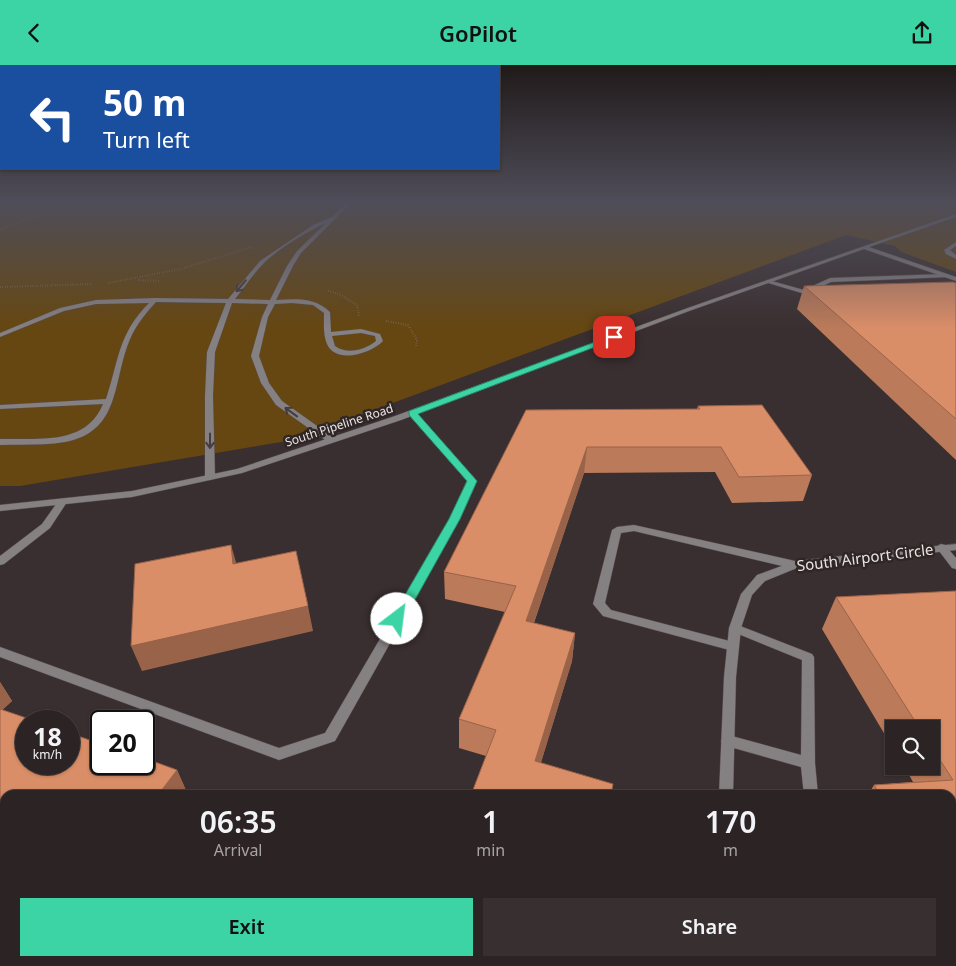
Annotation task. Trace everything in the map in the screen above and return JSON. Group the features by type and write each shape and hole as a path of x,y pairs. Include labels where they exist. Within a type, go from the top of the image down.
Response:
{"street":[{"path":"210,477 209,396 211,352 230,301 262,262 285,245"},
{"path":"306,245 299,252 290,266 265,317 255,356 265,383 279,403 331,440"},
{"name":"South Pipeline Road","path":"0,508 132,494 239,471 412,413 678,313 874,245"},
{"path":"954,245 947,250 948,253 956,257"},
{"path":"866,248 956,279"},
{"path":"803,293 830,280 946,276"},
{"path":"768,282 819,296"},
{"path":"0,442 66,439 85,433 99,423 106,412 128,333 154,300"},
{"path":"0,335 62,309 96,302 154,300 292,301 315,303 327,312 329,334 331,347 341,351 363,351 374,347 380,341 378,335 368,332 329,334"},
{"path":"0,407 109,401"},
{"path":"0,652 279,755 330,737 455,519 472,481 412,413"},
{"path":"0,561 46,526 62,501"},
{"path":"733,645 607,613 599,604 618,529 634,528 794,565"},
{"path":"941,547 956,565"},
{"name":"South Airport Circle","path":"726,790 735,628 747,594 761,578 794,565 941,547 956,547"},
{"path":"735,628 808,657 808,763 811,790"},
{"path":"728,741 808,763"}],"path":[{"path":"101,283 152,276 209,261 257,245"},
{"path":"0,287 93,284"}],"shaded area":[{"path":"0,245 819,245 293,440 20,486 0,486"},
{"path":"891,245 956,245 956,272 901,252 895,246"}],"building":[{"path":"956,283 956,419 804,286"},
{"path":"762,405 812,475 739,477 721,447 587,447 526,621 575,633 535,761 613,784 612,790 473,790 496,730 459,719 516,586 444,572 526,410 700,409 698,406"},
{"path":"231,545 233,564 296,551 308,606 131,646 135,564"},
{"path":"956,591 956,790 877,790 874,785 953,780 940,760 940,720 914,720 836,597"},
{"path":"0,709 15,714 15,775 80,775 80,737 90,740 90,775 155,775 155,762 177,770 162,790 0,790"}],"route":[{"path":"397,619 455,519 472,481 412,413 614,337"}]}
